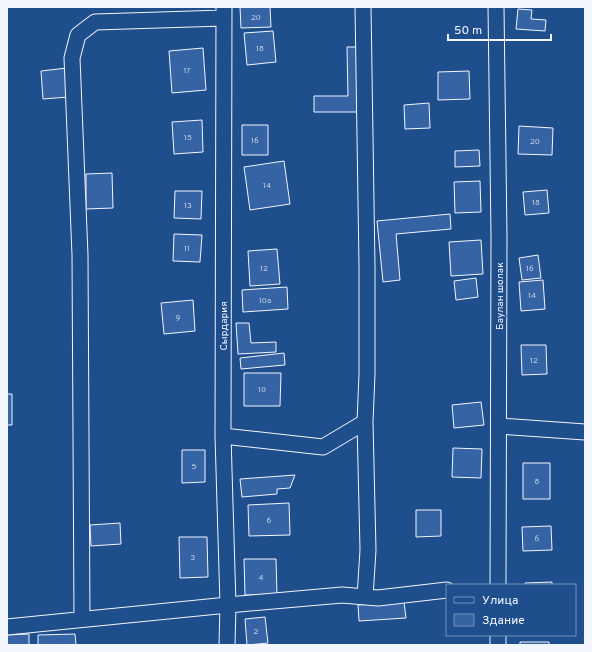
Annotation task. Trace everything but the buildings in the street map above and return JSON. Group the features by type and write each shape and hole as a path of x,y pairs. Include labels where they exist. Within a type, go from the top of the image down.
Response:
{"street":[{"path":"363,7 367,266 367,374 365,422 368,550 365,597"},
{"name":"Баулан шолак","path":"495,584 499,426 499,236 496,7"},
{"path":"82,619 80,255 72,58 78,34 95,22 224,12"},
{"name":"Сырдария","path":"224,12 223,436 228,605 227,645"},
{"path":"223,436 323,446 365,422"},
{"path":"499,426 585,432"},
{"path":"7,627 342,595 378,598 446,590"}]}
